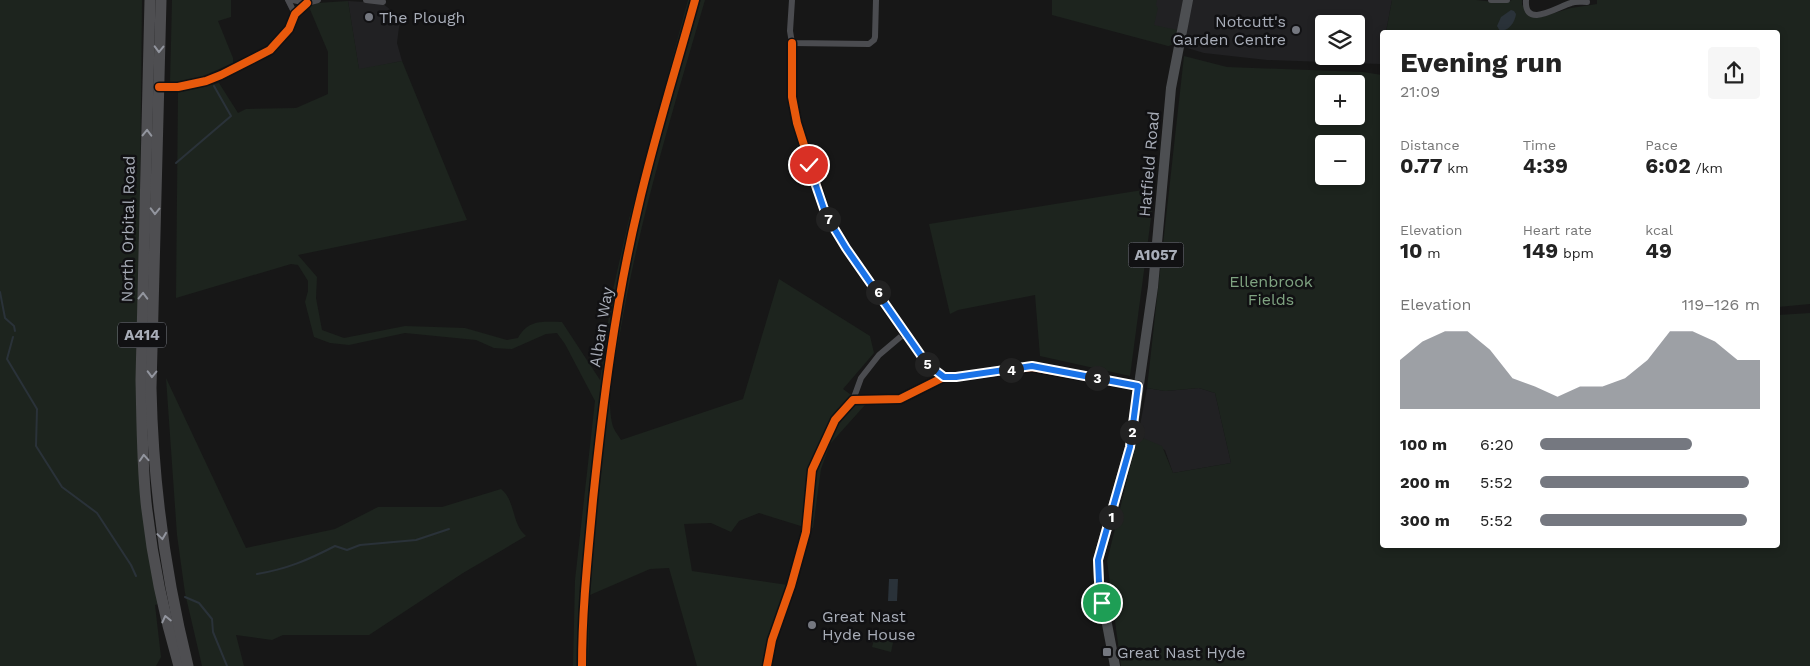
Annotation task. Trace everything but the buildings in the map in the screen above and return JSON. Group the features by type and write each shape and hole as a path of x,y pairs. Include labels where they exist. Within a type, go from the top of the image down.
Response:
{"highway":[{"name":"North Orbital Road","path":"150,0 142,342 142,435 146,502 157,574 179,666"},
{"name":"North Orbital Road","path":"160,0 151,378 152,432 157,498 164,549 173,602 188,666"}],"main road":[{"name":"Hatfield Road","path":"1115,666 1099,582 1098,560 1130,447 1153,287 1171,88 1188,0"}],"street":[{"path":"288,0 295,14"},
{"path":"293,0 306,3 318,0"},
{"path":"366,0 383,2"},
{"path":"792,0 790,31 792,43 869,44 872,43 875,37 876,0"},
{"path":"1491,0 1507,0"},
{"path":"1526,0 1526,7 1529,11 1540,15 1571,3 1587,2"},
{"path":"159,87 206,81 222,75 270,50 289,29 295,14 306,3"},
{"path":"767,666 772,640 791,586 806,532 812,470 835,420 853,400 861,378 879,355 905,333 927,364 944,377"},
{"path":"853,400 900,399 944,377 1032,366 1138,386"}],"shaded area":[{"path":"1130,0 1392,0 1386,30 1380,30 1380,64 1365,63 1365,15 1315,15 1315,62 1267,60 1204,53 1174,44 1168,46"},
{"path":"348,1 382,3 397,15 403,17 399,27 397,43 402,61 359,70"},
{"path":"1511,10 1516,14 1513,23 1504,30 1499,30 1497,26 1501,17"},
{"path":"1147,388 1165,391 1199,388 1215,393 1231,463 1173,473 1165,450 1138,436"},
{"path":"889,579 898,579 897,601 888,601"}],"green space":[{"path":"0,0 142,0 139,304 136,344 137,395 158,604 155,605 161,657 156,666 0,666"},
{"path":"172,0 231,0 231,17 218,21 233,58 233,63 201,77 170,84"},
{"path":"688,0 705,0 658,165 628,291 611,389 610,412 614,430 621,440 743,399 779,279 870,336 874,353 843,389 865,405 830,444 821,469 813,528 759,513 739,521 731,532 711,523 684,524 692,571 788,585 769,638 762,666 697,666 669,568 650,569 590,595 588,666 573,666 575,580 595,401 565,344 557,333 546,334 512,349 494,348 476,340 405,333 349,345 330,343 314,337 305,302 308,281 298,265 291,264 176,298 178,92 219,83 238,113 246,109 296,108 328,94 328,52 309,7 317,3 348,1 359,69 402,61 467,220 298,255 317,277 316,298 322,330 344,338 405,326 465,328 507,340 518,338 527,327 537,323 562,322 600,380 612,294 629,219"},
{"path":"1052,0 1157,0 1156,5 1158,8 1154,25 1177,30 1174,44 1168,46 1052,15"},
{"path":"1392,0 1476,0 1504,3 1512,0 1522,0 1522,5 1541,17 1571,8 1597,4 1597,0 1810,0 1810,304 1780,307 1780,30 1386,30"},
{"name":"Ellenbrook Fields","path":"1184,56 1227,67 1363,72 1380,75 1380,548 1780,548 1780,315 1810,313 1810,666 1121,666 1107,561 1138,436 1162,446 1173,473 1231,463 1215,393 1199,388 1165,391 1147,388"},
{"path":"1155,188 1130,376 1040,356 1035,295 958,310 950,314 929,224"},
{"path":"166,378 246,548 335,529 378,507 442,507 501,489 509,500 521,531 526,536 463,573 369,635 283,635 272,640 236,635 244,666 202,666 185,593 177,535"},
{"path":"877,629 895,634 891,652 872,647"}],"waterway":[{"path":"176,163 231,116 214,86"},
{"path":"0,292 5,318 14,326 15,331"},
{"path":"13,337 7,359 37,409 36,446 62,487 97,513 131,565 136,576"},
{"path":"257,574 297,563 335,546 347,550 360,545 416,540 449,529"},
{"path":"185,597 199,603 212,619 213,632 227,666"}],"cycle path":[{"name":"Alban Way","path":"582,666 584,604 593,500 616,317 644,182 695,0"},
{"path":"159,87 178,87 206,81 270,50 289,29 295,14 307,3"},
{"path":"792,43 792,97 797,123 826,215 846,248 905,333"},
{"path":"767,666 772,640 791,586 806,532 812,470 835,420 853,400 900,399 944,377 1032,367 1138,386"}],"place":[{"name":"The Plough","path":"369,17"},
{"name":"Notcutt's Garden Centre","path":"1296,30"},
{"name":"Great Nast Hyde House","path":"812,625"},
{"name":"Great Nast Hyde","path":"1107,652"}],"route":[{"path":"809,165 826,215 846,248 927,364 944,377 1032,366 1138,386 1130,447 1098,560 1102,603"}]}
